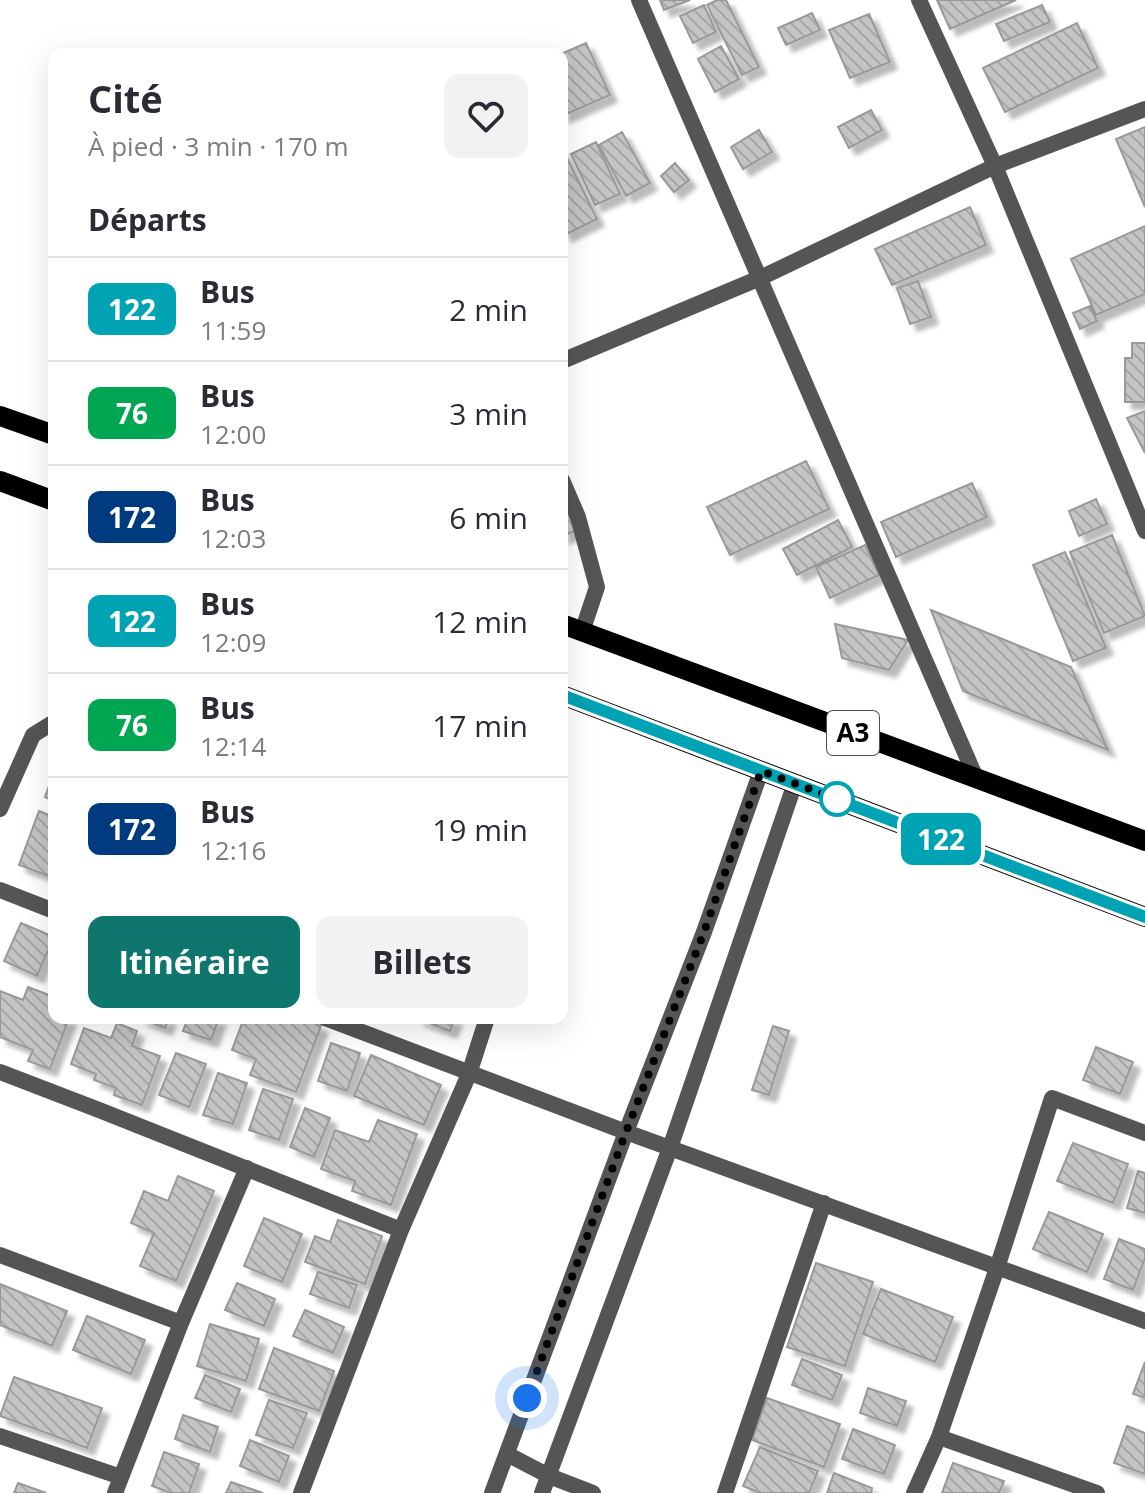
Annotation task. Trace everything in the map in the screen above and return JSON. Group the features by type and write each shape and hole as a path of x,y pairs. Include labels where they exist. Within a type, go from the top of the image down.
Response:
{"main road":[{"path":"0,416 48,433"},
{"path":"0,481 48,499"},
{"name":"A3","path":"568,626 1145,841"},
{"name":"A3","path":"568,697 1145,917"}],"street":[{"path":"639,0 976,778"},
{"path":"919,0 995,166 1145,531"},
{"path":"568,358 760,278 995,166 1145,109"},
{"path":"568,494 578,517 597,587 582,632"},
{"path":"0,809 33,735 48,726"},
{"path":"492,1493 704,932 761,771"},
{"path":"542,1493 670,1148 795,783"},
{"path":"0,890 48,909"},
{"path":"340,1024 626,1132 1145,1321"},
{"path":"301,1493 401,1230 469,1074 485,1024"},
{"path":"0,1072 401,1230"},
{"path":"914,1493 939,1437 1052,1098 1145,1133"},
{"path":"0,1436 118,1485 181,1323 247,1168"},
{"path":"725,1493 824,1203"},
{"path":"0,1255 181,1323"},
{"path":"939,1437 1097,1493"},
{"path":"507,1454 549,1476 593,1493"}],"building":[{"path":"660,0 690,0 664,10"},
{"path":"726,0 759,67 742,75 707,5"},
{"path":"937,0 1016,0 950,29"},
{"path":"704,5 716,32 693,43 680,16"},
{"path":"1042,5 1050,22 1004,41 996,24"},
{"path":"812,13 820,30 786,45 778,28"},
{"path":"869,14 890,62 850,78 829,30"},
{"path":"1077,23 1098,68 1005,112 983,68"},
{"path":"586,43 610,95 568,113 568,51"},
{"path":"721,46 739,79 715,92 698,59"},
{"path":"871,110 882,130 849,148 838,127"},
{"path":"1145,127 1145,207 1116,139"},
{"path":"759,130 772,152 743,169 731,147"},
{"path":"622,132 650,183 626,196 599,145"},
{"path":"596,142 620,194 595,205 571,154"},
{"path":"568,160 597,219 568,234"},
{"path":"675,163 689,180 674,192 661,176"},
{"path":"970,207 986,245 892,285 875,249"},
{"path":"1145,226 1145,294 1096,315 1071,259"},
{"path":"918,281 931,317 910,324 897,288"},
{"path":"1090,306 1097,321 1080,329 1073,313"},
{"path":"1132,343 1145,343 1145,402 1125,402 1125,358 1132,358"},
{"path":"1145,411 1145,453 1127,418"},
{"path":"806,461 829,509 730,555 707,507"},
{"path":"972,483 987,517 896,557 881,522"},
{"path":"1096,499 1107,524 1079,536 1069,511"},
{"path":"568,513 576,530 568,534"},
{"path":"838,520 852,547 797,575 783,549"},
{"path":"1112,535 1145,616 1104,633 1070,552"},
{"path":"865,545 879,575 830,598 816,567"},
{"path":"1065,552 1106,648 1073,661 1033,565"},
{"path":"931,610 1071,667 1108,750 963,691"},
{"path":"835,624 908,640 889,670 842,658"},
{"path":"39,811 48,815 48,876 19,865"},
{"path":"21,923 48,934 48,951 37,976 4,961"},
{"path":"28,987 48,995 48,1024 67,1024 50,1069 28,1061 33,1050 0,1037 0,991 23,1000"},
{"path":"117,1024 120,1024 137,1031 132,1046 160,1056 142,1105 114,1095 116,1088 94,1080 96,1074 71,1064 84,1028 111,1038"},
{"path":"186,1024 217,1024 211,1040 183,1031"},
{"path":"242,1024 321,1026 296,1092 250,1075 256,1059 232,1050"},
{"path":"432,1024 453,1024 450,1031"},
{"path":"773,1026 789,1031 769,1095 752,1090"},
{"path":"331,1043 360,1053 347,1091 318,1081"},
{"path":"1096,1047 1133,1062 1120,1094 1083,1080"},
{"path":"176,1053 206,1064 189,1107 159,1095"},
{"path":"371,1055 441,1085 424,1125 354,1096"},
{"path":"218,1073 247,1083 233,1124 203,1115"},
{"path":"263,1089 293,1099 279,1140 249,1130"},
{"path":"305,1108 330,1118 314,1157 290,1147"},
{"path":"378,1120 417,1134 391,1205 352,1191 355,1181 321,1169 335,1130 369,1142"},
{"path":"1073,1143 1128,1164 1113,1203 1057,1181"},
{"path":"1138,1171 1145,1173 1145,1213 1127,1208"},
{"path":"178,1176 214,1191 176,1281 140,1266 154,1233 131,1223 144,1191 168,1201"},
{"path":"1049,1212 1103,1234 1087,1272 1033,1249"},
{"path":"264,1218 302,1234 282,1282 244,1266"},
{"path":"338,1220 382,1236 365,1284 305,1262 315,1236 330,1242"},
{"path":"1119,1239 1145,1249 1145,1258 1133,1290 1104,1279"},
{"path":"816,1263 873,1282 845,1366 787,1347"},
{"path":"318,1272 357,1285 349,1308 310,1294"},
{"path":"237,1283 275,1299 264,1326 225,1310"},
{"path":"0,1284 67,1311 52,1346 0,1325"},
{"path":"881,1289 953,1317 935,1362 863,1334"},
{"path":"305,1310 344,1327 333,1353 293,1336"},
{"path":"87,1316 145,1340 131,1374 73,1350"},
{"path":"210,1324 259,1339 246,1381 197,1366"},
{"path":"274,1348 334,1371 319,1411 259,1389"},
{"path":"802,1359 842,1375 832,1400 792,1385"},
{"path":"1145,1362 1145,1398 1133,1394"},
{"path":"205,1375 240,1389 231,1412 195,1398"},
{"path":"14,1377 102,1408 87,1448 0,1416"},
{"path":"868,1388 906,1401 897,1426 860,1413"},
{"path":"767,1398 840,1424 824,1467 752,1440"},
{"path":"269,1400 307,1413 293,1448 256,1435"},
{"path":"183,1415 218,1427 210,1452 175,1439"},
{"path":"1127,1426 1145,1433 1145,1474 1114,1463"},
{"path":"853,1429 895,1445 884,1474 842,1459"},
{"path":"250,1440 289,1456 279,1482 240,1466"},
{"path":"760,1447 818,1471 809,1493 760,1493 743,1486"},
{"path":"164,1452 199,1464 189,1493 171,1493 152,1486"},
{"path":"953,1463 1004,1481 999,1493 942,1493"},
{"path":"834,1473 872,1488 871,1493 827,1493"},
{"path":"231,1482 263,1493 226,1493"},
{"path":"18,1483 46,1493 14,1493"}],"bus line":[{"name":"122","path":"568,697 1145,917"}],"route":[{"path":"527,1398 704,932 761,771 837,799"}]}
